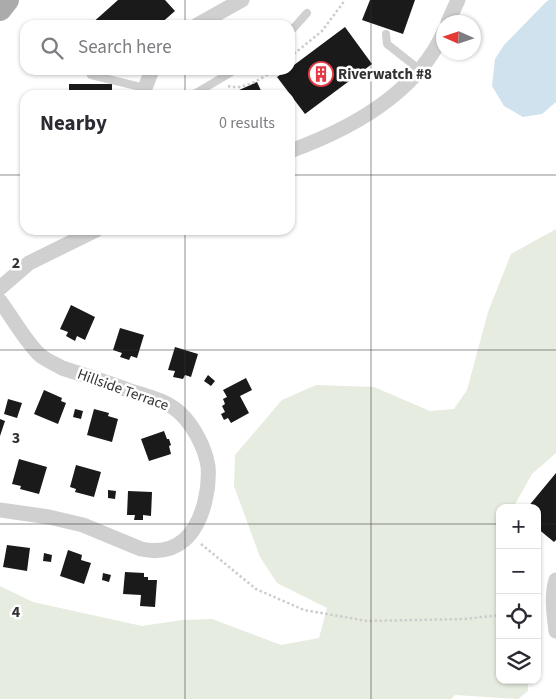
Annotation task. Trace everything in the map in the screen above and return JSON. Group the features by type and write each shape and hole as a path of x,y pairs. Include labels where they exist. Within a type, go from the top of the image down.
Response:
{"main road":[{"path":"0,9 6,0"}],"street":[{"path":"206,20 241,0"},
{"path":"451,15 458,0"},
{"path":"295,149 336,132 369,114 400,92 436,49"},
{"path":"145,90 150,75"},
{"path":"0,288 29,263 86,235"},
{"name":"Hillside Terrace","path":"0,301 34,348 52,363 158,400 180,412 195,432 208,466 208,479 202,512 197,524 190,535 181,543 171,548 151,551 141,549 84,525 49,517 0,510"},
{"path":"556,580 554,587 556,631"}],"lane":[{"path":"295,26 307,13"},
{"path":"386,34 387,44 420,70"},
{"path":"91,75 142,90"},
{"path":"201,90 227,75"}],"path":[{"path":"295,53 322,31 346,0"},
{"path":"227,86 235,88 244,86 265,75"},
{"path":"190,535 256,588 304,610 367,621 464,619 496,615"}],"shaded area":[{"path":"556,229 556,453 532,474 515,504 496,504 496,684 528,684 528,691 518,699 455,695 451,699 0,699 0,586 33,602 142,626 182,620 212,619 281,645 319,638 327,608 277,583 260,557 234,486 235,455 282,400 316,385 374,387 430,411 454,409 467,390 488,312 511,254"}],"water":[{"path":"549,0 556,0 556,102 542,114 523,117 504,106 492,86 495,59 504,45"}],"building":[{"path":"118,0 165,0 175,11 165,20 96,20"},
{"path":"370,0 415,0 403,34 362,20"},
{"name":"Riverwatch #8","path":"345,27 372,64 305,114 295,101 295,90 287,90 277,77 280,75 295,75 295,64"},
{"path":"257,82 261,90 239,90"},
{"path":"69,84 112,84 112,90 69,90"},
{"path":"71,305 95,317 85,340 77,336 75,341 66,336 68,332 60,329"},
{"path":"120,328 144,335 137,358 131,356 129,360 120,357 122,353 113,350"},
{"path":"175,347 198,354 191,377 185,375 183,379 173,377 175,371 168,370"},
{"path":"208,375 215,381 211,386 204,381"},
{"path":"246,378 252,390 240,396 249,413 231,423 228,418 224,420 221,414 225,412 222,406 225,404 223,399 227,397 223,390"},
{"path":"44,390 62,398 61,401 66,403 58,424 34,414"},
{"path":"8,399 22,403 17,418 4,414"},
{"path":"75,409 83,411 81,419 73,417"},
{"path":"94,409 109,413 108,416 118,419 112,442 87,435"},
{"path":"0,419 5,421 0,436"},
{"path":"164,431 171,445 169,446 171,454 149,461 141,439"},
{"path":"19,459 47,467 39,494 20,489 21,486 12,484"},
{"path":"76,465 101,472 94,497 75,492 76,489 70,487"},
{"path":"556,473 556,540 554,542 541,531 541,504 530,504"},
{"path":"108,490 116,491 115,499 108,498"},
{"path":"128,491 152,492 151,516 143,515 143,520 134,520 135,515 127,515"},
{"path":"7,545 30,548 27,571 3,567"},
{"path":"68,550 82,555 81,560 91,563 84,584 60,576"},
{"path":"44,553 52,555 51,562 43,561"},
{"path":"125,572 144,573 144,577 148,577 148,580 157,580 155,607 140,606 141,595 123,594"},
{"path":"103,573 111,575 109,582 102,580"}],"place":[{"name":"Riverwatch #8","path":"321,74"}]}
